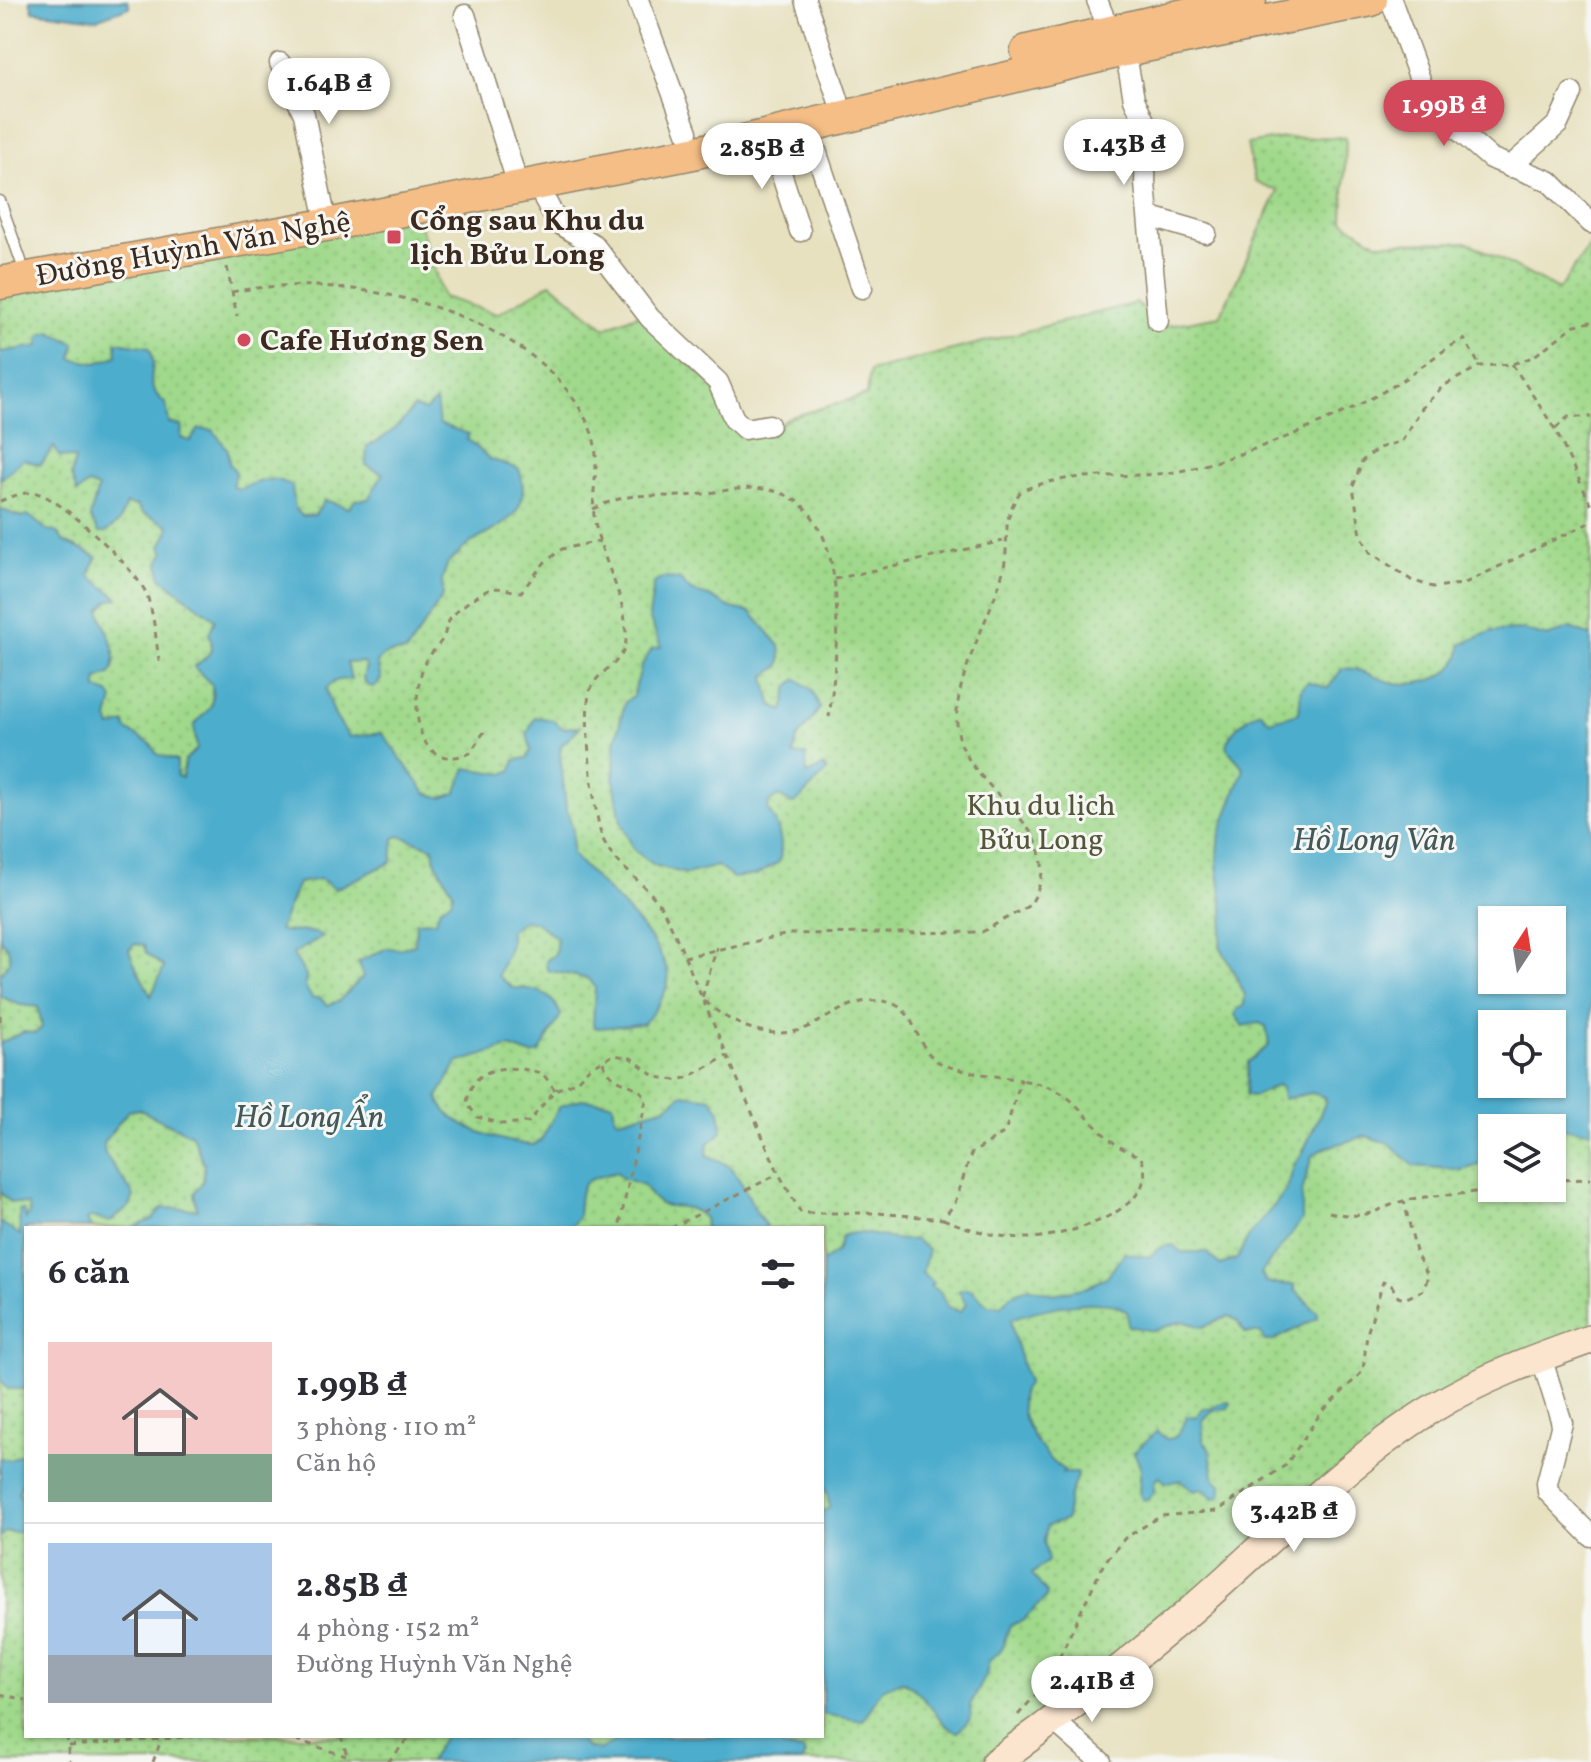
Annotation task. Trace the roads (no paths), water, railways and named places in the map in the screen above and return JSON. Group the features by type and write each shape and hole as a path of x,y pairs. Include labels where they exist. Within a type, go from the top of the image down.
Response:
{"main road":[{"name":"Đường Huỳnh Văn Nghệ","path":"690,143 769,136 808,127 1117,40 1169,9 1250,0"},
{"name":"Đường Huỳnh Văn Nghệ","path":"7,269 222,244 690,143 838,99 1117,40 1371,0"},
{"name":"Đường Huỳnh Văn Nghệ","path":"7,269 323,207 525,177"},
{"path":"996,1762 1190,1611 1393,1436 1435,1406 1487,1379 1591,1339"}],"street":[{"path":"638,0 690,143"},
{"path":"805,0 838,99"},
{"path":"1097,0 1117,40 1134,99 1146,125 1148,216 1158,321"},
{"path":"1391,0 1429,104 1490,158 1549,181 1591,223"},
{"path":"465,15 525,177 558,223 593,244 650,318 718,382 734,419 745,429 769,425"},
{"path":"280,63 304,114 323,207"},
{"path":"1510,167 1558,124 1572,93"},
{"path":"808,127 862,288"},
{"path":"769,136 800,231"},
{"path":"1148,216 1206,233"},
{"path":"1541,1357 1562,1423 1547,1483 1548,1492 1591,1536"},
{"path":"1053,1720 1101,1762"}],"lane":[{"path":"0,201 7,269"}],"water":[{"path":"30,0 127,0 130,7 96,19 33,11"},
{"name":"Hồ Long Ẩn","path":"50,332 75,343 72,359 96,363 117,356 116,342 149,347 153,363 153,388 166,404 169,423 182,426 181,438 190,441 199,429 213,430 228,450 229,463 236,472 232,486 239,489 271,479 284,482 292,486 295,508 302,516 315,515 325,500 349,508 355,500 368,499 383,474 366,465 367,446 393,430 413,407 425,411 436,401 439,424 469,434 467,439 490,459 519,469 523,484 519,507 504,523 468,545 448,562 442,580 443,596 406,652 390,653 380,659 377,663 381,679 375,687 368,686 363,678 366,667 363,662 347,663 351,679 337,681 326,689 335,716 349,737 382,733 426,793 443,798 456,793 466,768 504,774 512,770 515,760 527,758 531,750 527,734 535,717 553,720 562,728 580,727 561,746 560,754 566,807 573,830 572,854 650,938 667,969 668,983 657,1006 643,1024 593,1026 595,987 589,979 547,970 546,961 555,954 557,938 535,922 524,920 510,930 510,944 498,976 513,988 542,992 561,1015 539,1053 532,1055 509,1047 457,1063 438,1097 443,1108 464,1125 493,1137 533,1145 541,1140 560,1106 581,1099 613,1103 615,1118 619,1120 664,1108 683,1094 711,1098 720,1110 722,1132 708,1144 707,1155 728,1165 736,1173 767,1226 705,1226 704,1218 695,1211 658,1202 644,1185 622,1178 617,1172 596,1177 585,1184 580,1195 578,1217 571,1226 137,1226 153,1219 162,1208 197,1209 194,1193 203,1181 204,1165 192,1135 138,1109 128,1111 103,1143 105,1154 134,1196 130,1206 110,1222 92,1217 87,1220 90,1226 24,1226 24,1389 8,1389 0,1379 0,1222 20,1235 19,1210 23,1210 26,1219 30,1212 28,1205 10,1202 0,1192 0,1043 23,1032 36,1033 42,1027 38,1007 20,1005 0,996 0,975 10,960 8,948 0,939 0,509 21,517 28,515 47,530 58,533 63,541 97,557 89,575 118,598 108,601 100,610 115,658 110,674 97,679 97,689 109,693 113,699 108,719 111,728 125,723 127,730 151,744 157,754 177,761 177,776 182,778 185,760 197,749 194,726 212,702 212,685 194,667 211,650 209,634 215,619 161,578 159,563 164,553 161,546 169,531 168,525 142,513 137,506 126,504 119,522 105,533 99,533 90,517 98,488 88,484 77,493 71,476 75,459 59,456 54,447 40,465 23,459 0,480 0,352 39,346 40,336","holes":["401,836 433,848 436,863 453,892 451,901 440,908 435,921 416,922 415,944 399,949 387,948 358,962 363,977 339,1001 327,1005 320,998 312,998 305,987 306,976 293,954 323,936 279,930 298,883 321,879 335,889 392,862 394,838","134,944 144,945 146,953 164,967 151,996 129,950"]},
{"path":"663,578 679,579 691,591 709,596 731,608 751,612 780,646 780,664 765,677 771,704 783,711 789,686 797,679 812,690 820,708 797,739 793,755 806,755 807,774 824,766 827,771 797,802 792,804 779,796 769,802 768,810 780,835 779,862 756,875 733,878 717,866 686,874 654,865 634,850 621,822 614,780 615,743 625,702 633,696 642,665 652,649 661,647 649,617 654,583"},
{"name":"Hồ Long Vân","path":"1570,628 1591,636 1591,1131 1566,1128 1566,1114 1478,1114 1478,1165 1463,1170 1414,1166 1390,1144 1366,1136 1324,1148 1312,1156 1302,1192 1302,1220 1261,1273 1266,1283 1295,1285 1295,1290 1318,1313 1318,1318 1272,1341 1264,1341 1261,1333 1245,1333 1229,1316 1203,1327 1182,1321 1153,1331 1128,1326 1128,1313 1106,1304 1072,1304 1012,1319 1028,1383 1022,1393 1024,1418 1038,1444 1064,1470 1062,1473 1078,1473 1069,1498 1066,1520 1047,1526 1044,1541 1048,1561 1032,1574 1047,1593 1046,1598 1022,1621 1010,1625 1001,1650 989,1661 986,1676 970,1705 971,1718 958,1732 945,1724 918,1693 901,1681 882,1689 863,1721 824,1714 824,1511 829,1504 824,1485 827,1468 824,1466 824,1261 837,1252 842,1236 850,1233 914,1239 928,1250 922,1273 933,1283 930,1286 940,1292 948,1307 960,1312 966,1304 959,1291 962,1289 971,1289 988,1305 1001,1306 1010,1295 1029,1287 1053,1294 1088,1287 1108,1276 1124,1253 1149,1257 1159,1248 1173,1245 1181,1252 1207,1252 1220,1265 1237,1259 1253,1230 1285,1191 1326,1101 1325,1097 1312,1093 1283,1099 1282,1088 1278,1085 1255,1096 1246,1095 1248,1062 1269,1045 1266,1026 1259,1023 1243,1026 1235,1015 1237,1009 1244,1006 1245,995 1220,945 1224,915 1217,864 1220,833 1244,769 1228,749 1229,737 1244,721 1260,711 1269,721 1299,713 1301,688 1308,682 1328,688 1342,669 1405,684 1438,677 1455,664 1461,644 1493,631 1523,630 1547,637"},
{"path":"1226,1401 1231,1403 1228,1408 1212,1411 1203,1420 1203,1441 1209,1447 1215,1481 1221,1484 1221,1497 1214,1498 1203,1489 1193,1491 1181,1480 1167,1483 1159,1477 1154,1482 1154,1493 1147,1500 1142,1499 1139,1492 1141,1468 1134,1452 1157,1431 1170,1439 1179,1432 1186,1417 1197,1416 1203,1408 1210,1409"},
{"path":"24,1452 24,1479 18,1493 24,1499 24,1532 5,1532 0,1537 0,1458 10,1460"},
{"path":"443,1738 581,1738 587,1748 600,1750 620,1738 776,1738 786,1749 803,1751 805,1755 801,1762 429,1762"}],"place":[{"name":"Cổng sau Khu du lịch Bửu Long","path":"394,237"},
{"name":"Cafe Hương Sen","path":"244,340"}],"park label":[{"name":"Khu du lịch Bửu Long","path":"1041,822"}]}
